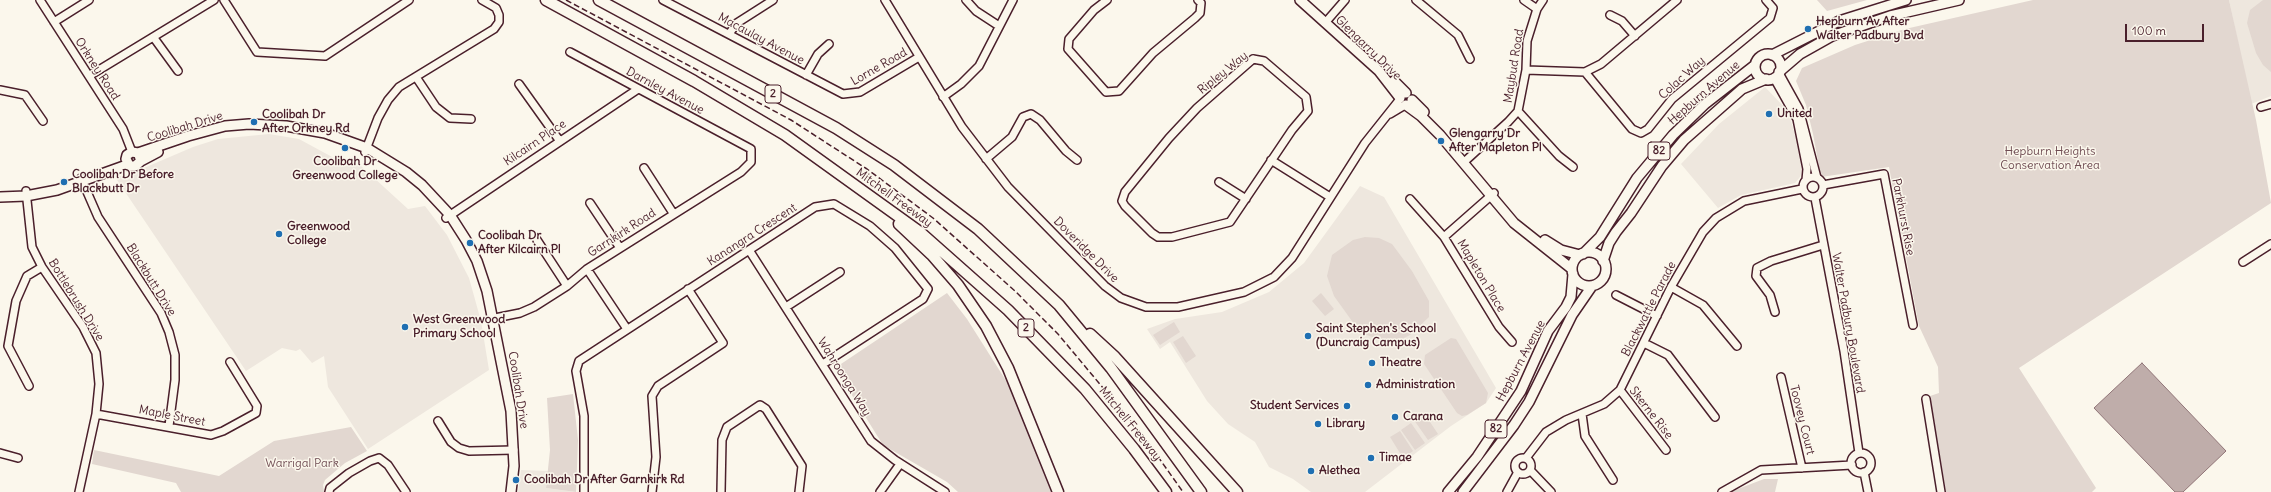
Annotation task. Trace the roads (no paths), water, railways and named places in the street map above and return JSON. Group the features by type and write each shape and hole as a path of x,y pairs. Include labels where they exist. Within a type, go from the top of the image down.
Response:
{"highway":[{"name":"Mitchell Freeway","path":"546,0 694,81 785,135 925,236 1008,310 1085,389 1134,449 1166,492"},
{"name":"Mitchell Freeway","path":"599,0 836,128 873,150 978,229 1059,305 1111,368 1201,492"},
{"path":"860,190 932,255 976,310 1008,368 1058,492"},
{"path":"1059,305 1115,357 1237,492"}],"main road":[{"name":"Glengarry Drive","path":"1300,0 1327,21"},
{"name":"Glengarry Drive","path":"1307,0 1379,71 1405,100 1465,161 1522,230 1572,272"},
{"path":"1772,55 1778,60 1774,75 1758,75 1755,65 1760,56 1772,55 1839,21 1906,0"},
{"path":"1848,30 1862,21 1902,9 1911,0"},
{"path":"1848,30 1890,16 1959,0"},
{"name":"Hepburn Avenue","path":"1603,260 1609,243 1616,232 1631,214 1653,178 1684,140 1742,89 1774,75 1800,54 1832,36 1848,30"},
{"name":"Hepburn Avenue","path":"1581,255 1600,237 1637,178 1673,135 1705,104 1755,65"},
{"name":"Coolibah Drive","path":"0,197 57,190 133,157 202,136 249,129 285,130 316,135 366,150 414,184 448,216 475,268 492,319 511,450 511,492"},
{"name":"Coolibah Drive","path":"0,192 26,194"},
{"name":"Glengarry Drive","path":"1492,194 1535,234 1561,250 1581,255"},
{"path":"1581,255 1590,253 1598,255 1603,260"},
{"name":"82","path":"1572,272 1576,259 1581,255"},
{"name":"82","path":"1592,286 1601,281 1604,276 1606,271 1603,260"},
{"path":"1572,272 1580,284 1592,286"},
{"name":"Hepburn Avenue","path":"1448,492 1477,457 1521,391 1548,331 1566,307 1571,297 1572,272"},
{"name":"Hepburn Avenue","path":"1463,492 1499,448 1518,420 1572,315 1592,286"},
{"name":"Coolibah Drive","path":"506,492 511,450"}],"street":[{"name":"Orkney Road","path":"40,0 123,129 133,157"},
{"path":"54,22 89,0"},
{"path":"89,76 154,38 214,0"},
{"path":"224,0 257,52 325,56 409,0"},
{"path":"366,150 378,118 388,100 399,88 494,29 499,22 496,8 482,0"},
{"name":"Macaulay Avenue","path":"663,0 840,93 850,95"},
{"path":"729,34 737,23 773,0"},
{"name":"Doveridge Drive","path":"884,0 942,97 1008,187 1105,286 1127,301 1152,308 1178,308 1250,290 1268,281 1292,258 1365,143 1390,114 1405,100"},
{"path":"966,0 976,11 999,26"},
{"path":"942,97 961,84 979,66 1013,0"},
{"path":"1107,0 1094,10 1069,39 1068,49 1106,92 1119,91 1153,53 1200,13 1202,3 1198,0"},
{"path":"1327,21 1345,0"},
{"path":"1416,0 1458,35 1470,59"},
{"path":"1524,0 1537,9"},
{"name":"Maybud Road","path":"1465,161 1518,111 1526,70 1527,41 1537,9 1543,0"},
{"path":"1526,70 1585,72 1601,64 1677,0"},
{"name":"Colac Way","path":"1585,72 1632,129 1641,132 1648,129 1672,100 1770,18 1773,8 1766,0"},
{"path":"1610,15 1622,21 1635,36"},
{"path":"154,38 178,71"},
{"path":"806,75 818,54 829,44"},
{"name":"Darnley Avenue","path":"570,52 751,149"},
{"name":"Lorne Road","path":"850,95 860,92 919,57"},
{"name":"Ripley Way","path":"1256,58 1264,61 1306,97 1308,111 1292,130 1271,160 1230,222 1168,238 1152,233 1122,201 1130,186 1169,138 1197,108 1256,58"},
{"path":"1774,75 1788,94 1805,127 1817,178 1823,185 1820,194 1815,198 1806,195 1802,189 1806,180 1807,169 1797,119 1788,94"},
{"path":"416,77 436,107 446,115 450,118 471,119"},
{"path":"520,84 559,140"},
{"name":"Kilcairn Place","path":"448,216 638,88"},
{"path":"0,90 25,94 43,121"},
{"path":"2261,108 2271,104"},
{"path":"1518,111 1559,156 1573,167"},
{"path":"986,159 1012,137 1023,118 1031,114 1040,120 1066,151 1077,160"},
{"name":"Garnkirk Road","path":"492,319 527,311 567,286 587,269 673,213 741,172 751,162 751,149"},
{"path":"1271,160 1330,197"},
{"path":"644,168 673,213"},
{"name":"Parkhurst Rise","path":"1823,185 1884,174 1912,325"},
{"path":"1806,180 1812,177 1817,178"},
{"name":"Blackbutt Drive","path":"82,180 98,217 161,313 169,332 175,355 175,380 169,426"},
{"path":"1219,182 1246,199"},
{"name":"Blackwattle Parade","path":"1526,458 1546,432 1566,420 1604,404 1620,390 1671,287 1703,232 1716,218 1744,201 1802,189"},
{"name":"Bottlebrush Drive","path":"26,194 30,241 42,267 83,327 96,353 99,384 96,414 79,492"},
{"name":"Mapleton Place","path":"1492,194 1444,237 1499,327 1512,342"},
{"name":"Walter Padbury Boulevard","path":"1815,198 1822,245 1844,352 1859,453"},
{"path":"1410,199 1444,237"},
{"path":"590,202 620,248"},
{"name":"Kanangra Crescent","path":"584,492 584,416 576,371 579,360 815,207 834,204 870,226 895,248 928,289 923,299 823,364"},
{"path":"537,240 567,286"},
{"path":"2243,262 2271,244"},
{"path":"1775,312 1770,296 1756,276 1757,268 1771,261 1822,245"},
{"name":"Wahroonga Way","path":"749,250 871,441 880,450 900,464 945,492"},
{"path":"29,386 8,346 16,301 27,276 42,267"},
{"path":"587,269 626,329"},
{"path":"786,307 840,272"},
{"path":"1671,287 1703,305 1737,346"},
{"path":"652,492 656,457 652,396 658,386 723,343 688,289"},
{"path":"1616,295 1657,316"},
{"path":"1644,343 1668,355 1715,417"},
{"name":"Maple Street","path":"96,414 169,426 211,435 223,431 256,413 258,406 230,362"},
{"name":"Toovey Court","path":"1781,377 1802,468"},
{"name":"Skerne Rise","path":"1620,390 1666,450"},
{"path":"1926,399 1941,492"},
{"path":"721,492 722,440 727,427 760,405 766,409 802,466 799,492"},
{"path":"1582,414 1585,436 1613,480"},
{"path":"438,421 451,442 460,448 469,451 511,450"},
{"path":"0,453 18,458"},
{"path":"1859,453 1868,456 1871,462 1869,469 1864,472 1857,472 1852,465 1853,458 1859,453"},
{"path":"329,492 330,488 349,473 370,461 379,458 388,465 406,492"},
{"path":"1530,470 1525,474 1518,472 1515,468 1516,462 1520,458 1526,458 1530,462 1530,470 1551,492"},
{"path":"880,492 900,464"},
{"path":"1722,492 1761,470 1852,465"},
{"path":"1507,492 1518,472"},
{"path":"1864,472 1868,492"}],"railway":[{"path":"566,0 791,120 867,169 933,218 1015,291 1058,334 1144,437 1183,492"}],"place":[{"name":"Hepburn Av After Walter Padbury Bvd","path":"1808,29"},
{"name":"United","path":"1769,114"},
{"name":"Coolibah Dr After Orkney Rd","path":"254,122"},
{"name":"Glengarry Dr After Mapleton Pl","path":"1441,141"},
{"name":"Coolibah Dr Greenwood College","path":"345,148"},
{"name":"Coolibah Dr Before Blackbutt Dr","path":"64,182"},
{"name":"Greenwood College","path":"279,234"},
{"name":"Coolibah Dr After Kilcairn Pl","path":"470,243"},
{"name":"West Greenwood Primary School","path":"405,327"},
{"name":"Saint Stephen's School (Duncraig Campus)","path":"1308,336"},
{"name":"Theatre","path":"1372,363"},
{"name":"Administration","path":"1368,385"},
{"name":"Student Services","path":"1347,406"},
{"name":"Carana","path":"1395,417"},
{"name":"Library","path":"1318,424"},
{"name":"Timae","path":"1371,458"},
{"name":"Alethea","path":"1311,471"},
{"name":"Coolibah Dr After Garnkirk Rd","path":"516,480"}],"park label":[{"name":"Hepburn Heights Conservation Area","path":"2050,159"},
{"name":"Warrigal Park","path":"302,464"}]}
